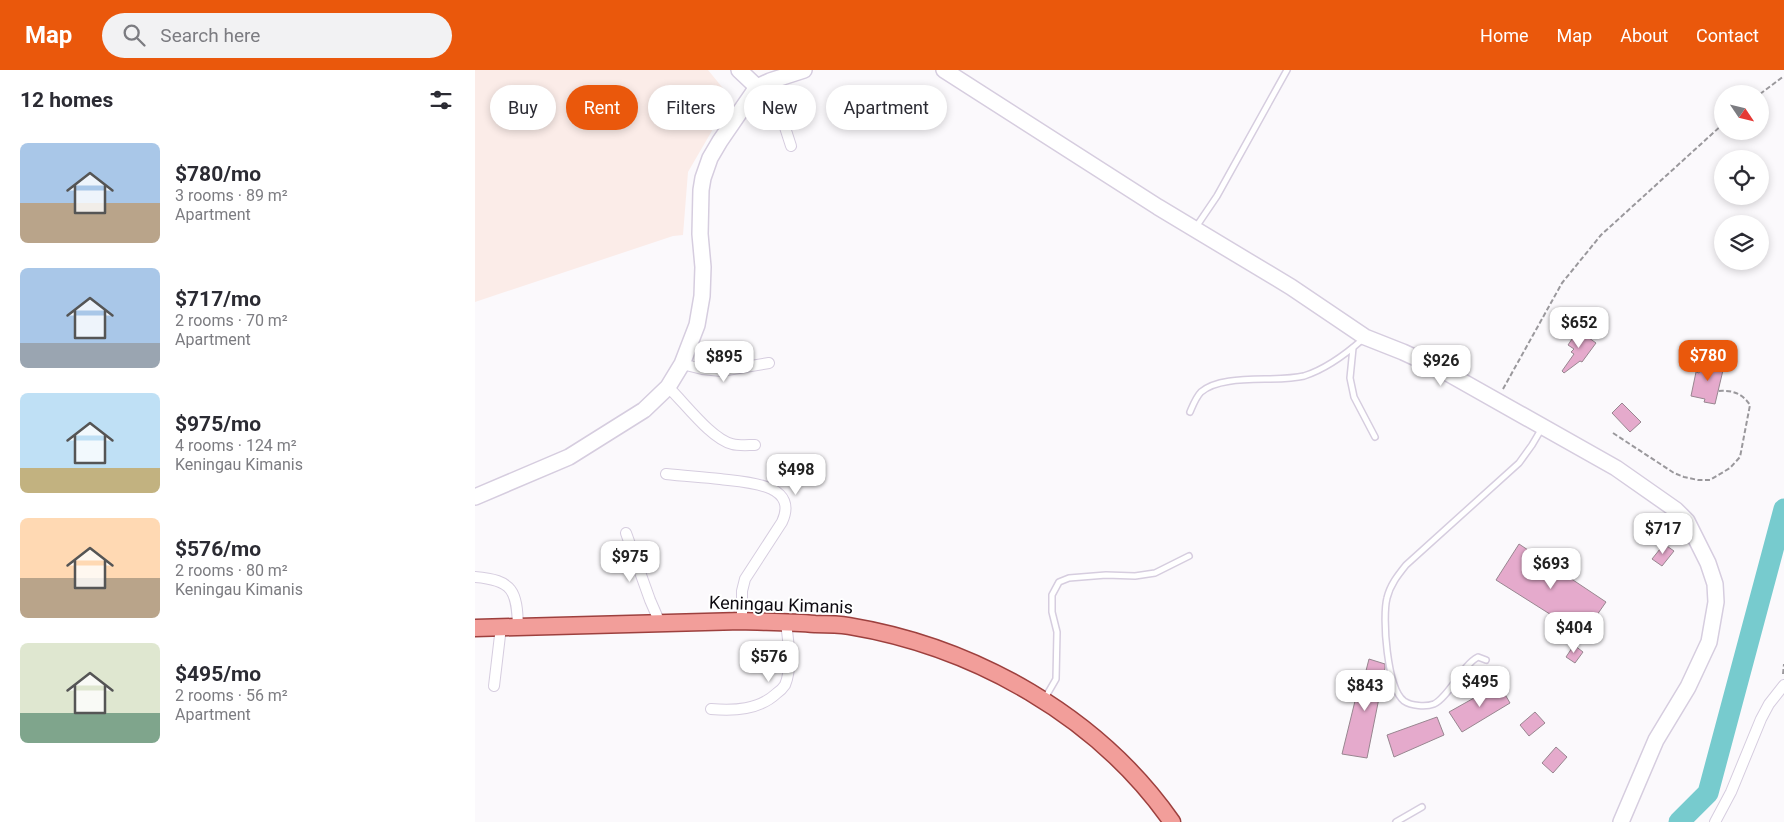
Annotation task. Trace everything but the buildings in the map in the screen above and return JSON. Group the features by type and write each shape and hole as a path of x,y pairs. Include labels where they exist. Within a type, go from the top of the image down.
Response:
{"main road":[{"name":"Keningau Kimanis","path":"475,628 786,622 847,625 909,639 942,650 991,671 1044,701 1089,734 1122,762 1172,822"}],"street":[{"path":"739,70 763,84 791,146"},
{"path":"475,497 569,457 644,410 667,387 682,364 697,325 702,296 703,267 700,234 701,190 710,158 720,141 763,84 803,70"},
{"path":"951,71 1195,230 1291,288 1365,337 1442,370 1616,468 1676,510 1687,521 1698,540 1715,584 1716,602 1709,642 1688,687 1656,740 1621,822"},
{"path":"682,364 702,370 721,371 769,363"},
{"path":"667,387 704,425 724,441 736,445 755,445"},
{"path":"666,474 761,484 776,492 784,500 786,513 782,522 745,579 742,592 743,622"},
{"path":"626,533 649,600 660,623"},
{"path":"475,577 498,580 513,592 517,603 494,686"},
{"path":"711,709 747,708 769,701 784,686 788,670 789,648 786,622"},
{"path":"1715,822 1731,792 1761,719 1769,704 1784,685"}],"lane":[{"path":"1195,230 1217,196 1287,70"},
{"path":"1190,412 1200,393 1209,386 1233,381 1304,376 1342,357 1365,337"},
{"path":"1353,347 1351,378 1354,396 1375,437"},
{"path":"1486,660 1478,657 1471,660 1448,691 1434,704 1418,705 1404,701 1395,688 1387,652 1385,617 1387,598 1394,580 1406,565 1519,463 1542,428"},
{"path":"1044,701 1056,679 1057,632 1052,612 1052,595 1059,582 1069,578 1106,575 1135,576 1155,573 1189,556"},
{"path":"1396,822 1422,807"}],"path":[{"path":"1769,87 1784,76"},
{"path":"1496,402 1562,283 1601,235 1714,132"},
{"path":"1613,434 1674,473 1698,480 1710,480 1730,468 1740,457 1750,406 1739,394 1730,391 1718,391"}],"shaded area":[{"path":"475,70 708,70 720,85 648,85 648,130 712,130 688,172 683,235 673,236 475,302"}],"waterway":[{"path":"1679,822 1708,793 1784,509"}]}
